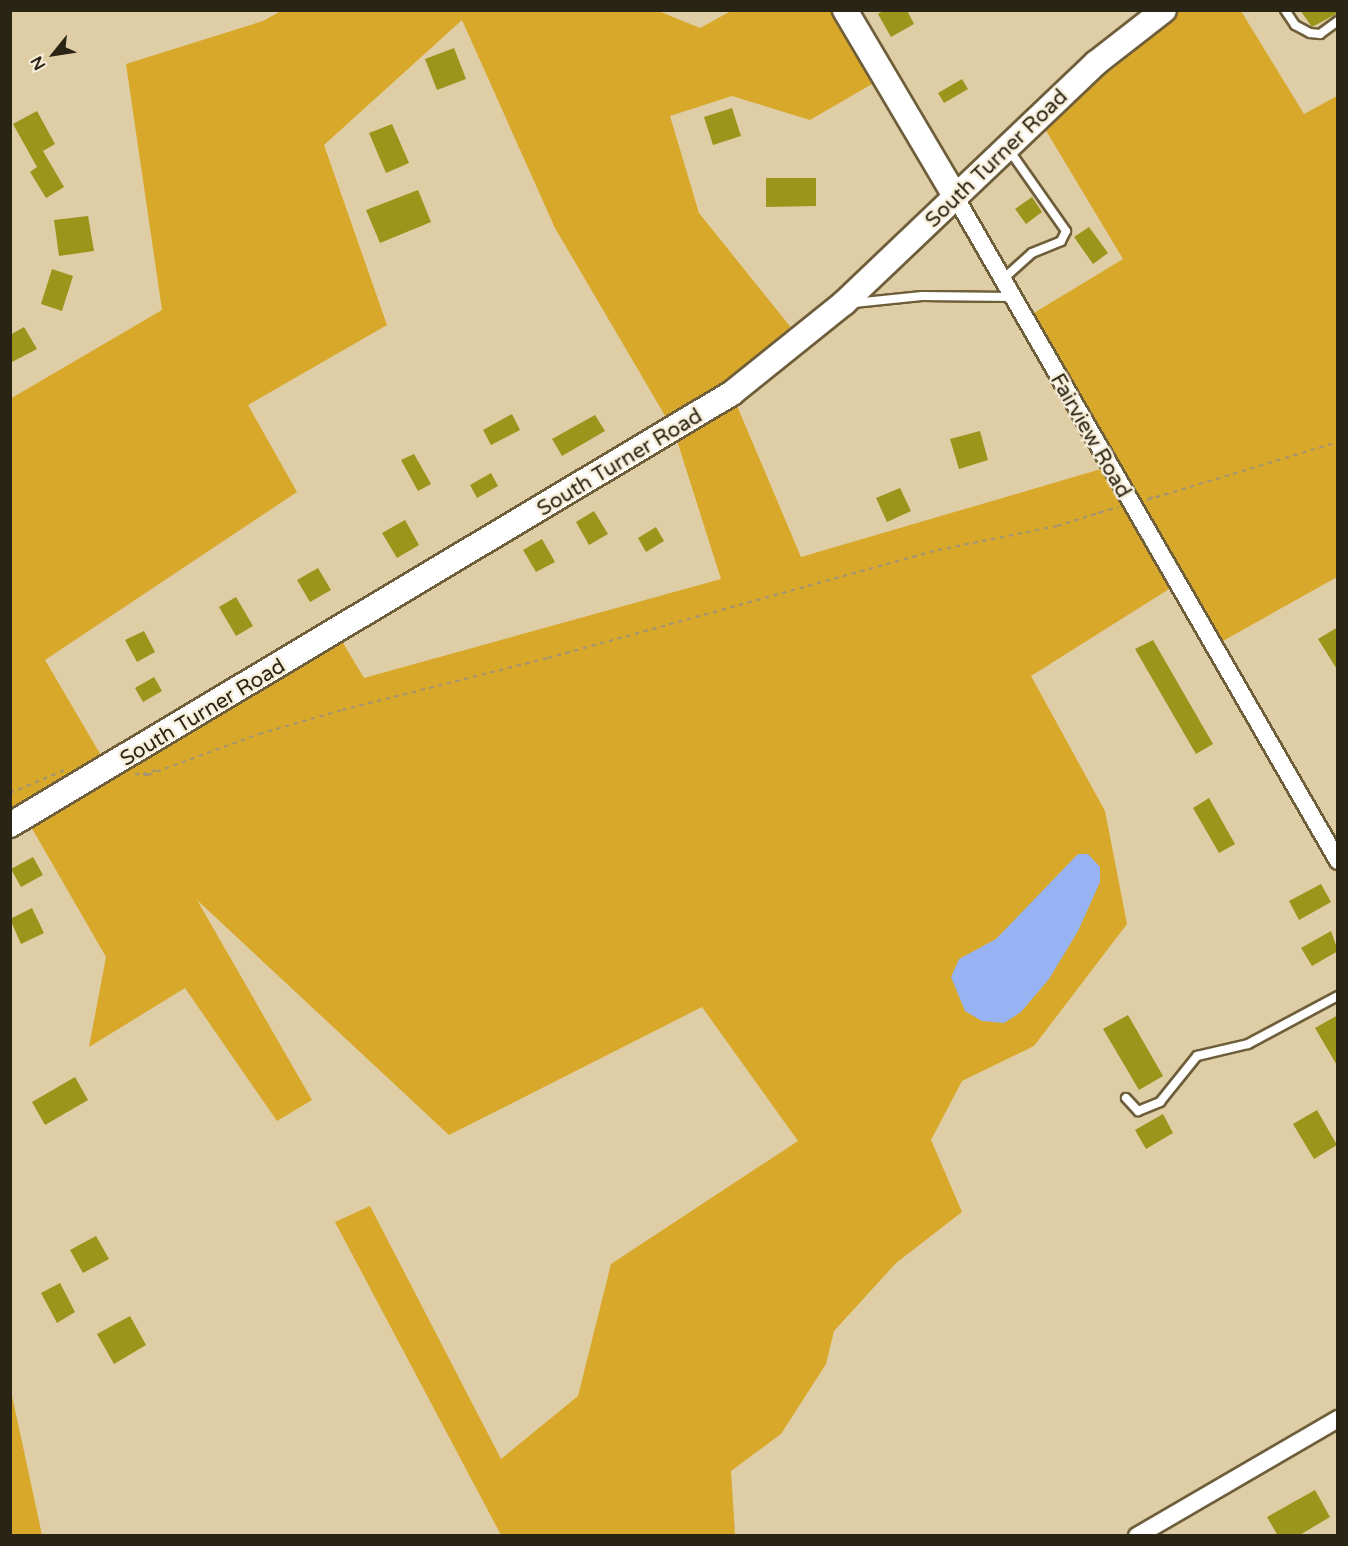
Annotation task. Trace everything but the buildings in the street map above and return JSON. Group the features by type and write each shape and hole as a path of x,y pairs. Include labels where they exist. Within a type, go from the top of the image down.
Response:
{"street":[{"name":"Fairview Road","path":"845,10 956,198 1001,280 1338,861"},
{"name":"South Turner Road","path":"10,825 701,414 776,361 844,303 1096,63 1164,10"},
{"path":"1137,1536 1338,1419"}],"lane":[{"path":"1285,10 1295,25 1311,33 1320,33 1338,21"},
{"path":"1001,280 1032,253 1061,241 1066,231 1008,148"},
{"path":"844,303 922,296 1011,297"},
{"path":"1126,1098 1138,1111 1160,1102 1197,1056 1248,1044 1338,996"}],"path":[{"path":"1160,496 1338,442"},
{"path":"156,770 342,710 548,658 938,550 1057,525 1097,513"},
{"path":"10,793 68,769"}],"shaded area":[{"path":"656,10 700,28 731,11 845,11 884,77 810,120 732,96 670,116 699,213 801,340 732,394 801,557 1108,467 1024,319 1123,259 1039,119 1164,11 1241,11 1304,114 1337,96 1337,577 1214,646 1177,584 1031,676 1105,811 1127,924 1034,1046 962,1081 931,1140 962,1212 896,1263 834,1331 826,1364 781,1434 731,1471 735,1535 501,1535 335,1222 370,1206 501,1459 578,1396 611,1264 798,1141 702,1007 449,1135 197,900 312,1100 277,1121 185,988 89,1047 106,957 26,818 11,825 10,399 162,310 126,64 263,21 281,11","holes":["462,20 555,228 674,431 721,579 364,678 337,633 109,769 45,660 297,492 248,405 387,325 324,145"]},
{"path":"10,1389 11,1391 42,1535 11,1535"}],"water":[{"path":"1078,854 1088,854 1100,867 1100,882 1078,931 1049,979 1021,1012 1004,1023 982,1021 965,1011 951,977 959,959 996,939"}]}
